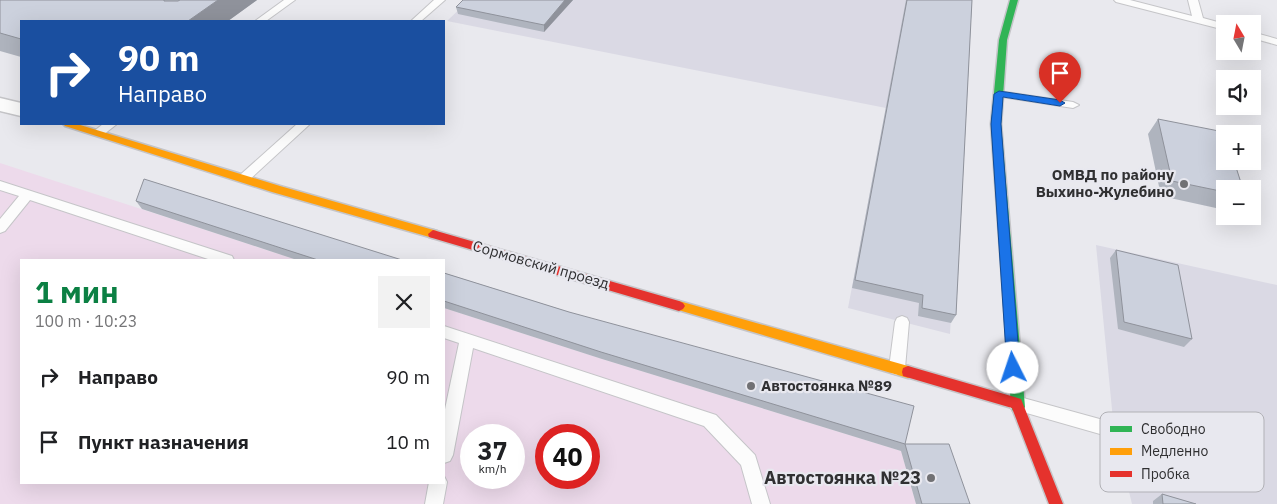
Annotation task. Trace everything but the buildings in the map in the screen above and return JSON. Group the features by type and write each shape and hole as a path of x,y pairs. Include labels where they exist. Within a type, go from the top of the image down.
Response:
{"street":[{"path":"1014,0 1004,40 996,124 1016,403 1056,504"},
{"path":"0,104 20,110"},
{"name":"Сормовский проезд","path":"72,125 244,178 1016,403"}],"lane":[{"path":"261,20 290,0"},
{"path":"417,20 440,0"},
{"path":"1119,0 1216,24"},
{"path":"1193,0 1198,19"},
{"path":"1261,38 1277,42"},
{"path":"999,94 1073,105"},
{"path":"98,132 109,125"},
{"path":"244,178 303,125"},
{"path":"0,185 224,259"},
{"path":"0,228 28,194"},
{"path":"897,368 902,322"},
{"path":"445,332 710,420 749,461 761,504"},
{"path":"445,450 467,339"},
{"path":"1016,403 1100,427"},
{"path":"434,504 438,484"}],"shaded area":[{"path":"469,0 970,0 950,334 848,308 886,108 447,21"},
{"path":"0,163 294,259 20,259 20,484 445,484 445,308 901,451 916,504 0,504"},
{"path":"1096,245 1277,285 1277,504 1132,504 1129,492 1264,492 1264,412 1112,412"}],"traffic: fast":[{"path":"1014,0 1003,40 996,124 1018,407"}],"traffic: slow":[{"path":"71,125 276,189 433,234"},
{"path":"679,306 908,372"}],"traffic: jam":[{"path":"433,234 679,306"},
{"path":"908,372 1016,403"},
{"path":"1018,407 1056,504"}],"place":[{"name":"ОМВД по району Выхино-Жулебино","path":"1184,184"},
{"name":"Автостоянка №89","path":"751,386"},
{"name":"Автостоянка №23","path":"931,478"}],"route":[{"path":"1013,368 996,124 999,94 1060,103"}]}
